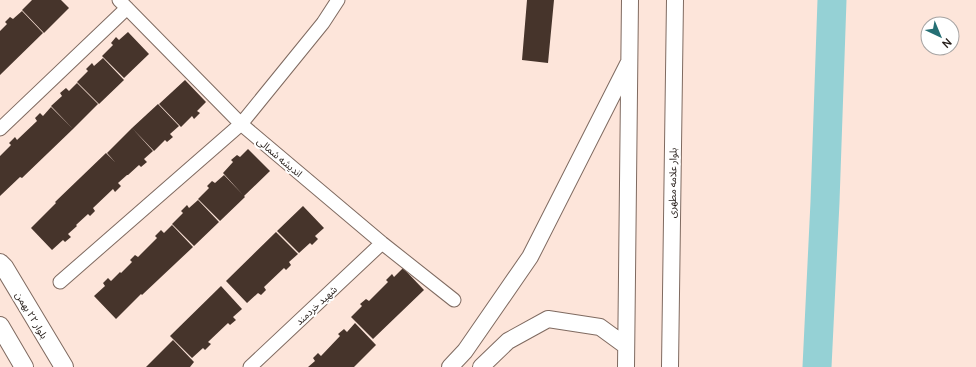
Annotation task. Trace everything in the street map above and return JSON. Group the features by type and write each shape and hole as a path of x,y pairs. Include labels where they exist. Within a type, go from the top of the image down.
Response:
{"main road":[{"name":"بلوار ۲۲ بهمن","path":"0,263 4,267 64,367"},
{"path":"0,326 24,367"}],"street":[{"path":"60,282 240,124 323,23 338,0"},
{"path":"626,367 630,0"},
{"name":"بلوار علامه مطهری","path":"670,367 675,0"},
{"path":"0,129 123,4"},
{"name":"اندیشه شمالی","path":"123,4 240,124 382,243 454,300"},
{"path":"450,367 465,351 530,257 629,60"},
{"name":"شهید خردمند","path":"250,367 382,243"},
{"path":"481,367 508,341 548,319 600,327 626,346"}],"building":[{"path":"32,0 61,0 69,8 44,33 22,10"},
{"path":"527,0 554,0 548,63 522,60"},
{"path":"22,11 43,33 0,75 0,31 7,24 5,22 10,17 13,19"},
{"path":"128,32 149,54 124,78 102,56 113,45 111,43 116,37 119,40"},
{"path":"103,58 124,80 99,104 77,82 88,71 86,69 92,63 94,66"},
{"path":"185,80 206,102 197,111 200,113 194,119 192,116 181,127 159,104"},
{"path":"77,83 98,104 73,129 51,106 62,96 60,93 66,88 69,91"},
{"path":"158,104 179,126 170,134 173,137 167,142 165,140 154,151 132,128"},
{"path":"51,107 73,129 22,178 20,177 0,196 0,156 11,145 9,143 15,137 17,140 37,121 35,118 40,113 43,116"},
{"path":"132,128 153,151 144,159 147,162 141,167 139,165 118,183 121,186 115,192 113,189 93,208 95,211 90,216 88,214 68,234 71,237 65,242 63,240 52,250 31,228 56,203 55,202 106,153 115,162 107,153"},
{"path":"248,149 270,171 244,196 223,173 233,162 231,160 237,155 240,157"},
{"path":"224,175 245,197 220,221 198,199 209,188 207,186 212,181 215,183"},
{"path":"198,200 219,222 194,246 172,224 183,213 181,211 187,205 189,208"},
{"path":"303,206 324,228 315,236 318,239 312,245 310,243 299,253 277,231"},
{"path":"172,225 193,247 116,319 94,296 105,286 103,283 108,278 111,281 120,272 121,273 132,262 130,260 135,255 138,257 157,238 155,236 161,230 164,233"},
{"path":"276,232 298,254 289,262 291,265 286,270 284,268 264,287 266,290 261,295 258,293 247,303 226,281"},
{"path":"403,268 424,290 373,339 351,317 362,306 360,304 366,299 369,301 388,282 386,280 392,274 394,277"},
{"path":"221,286 242,309 233,317 236,320 230,325 228,323 208,342 211,344 205,350 203,348 192,358 170,336"},
{"path":"355,323 376,345 354,367 308,367 315,361 313,358 318,353 321,356 340,336 338,334 344,329 347,332"},
{"path":"173,340 194,362 190,367 146,367"}],"waterway":[{"path":"817,367 825,202 832,0"}]}
